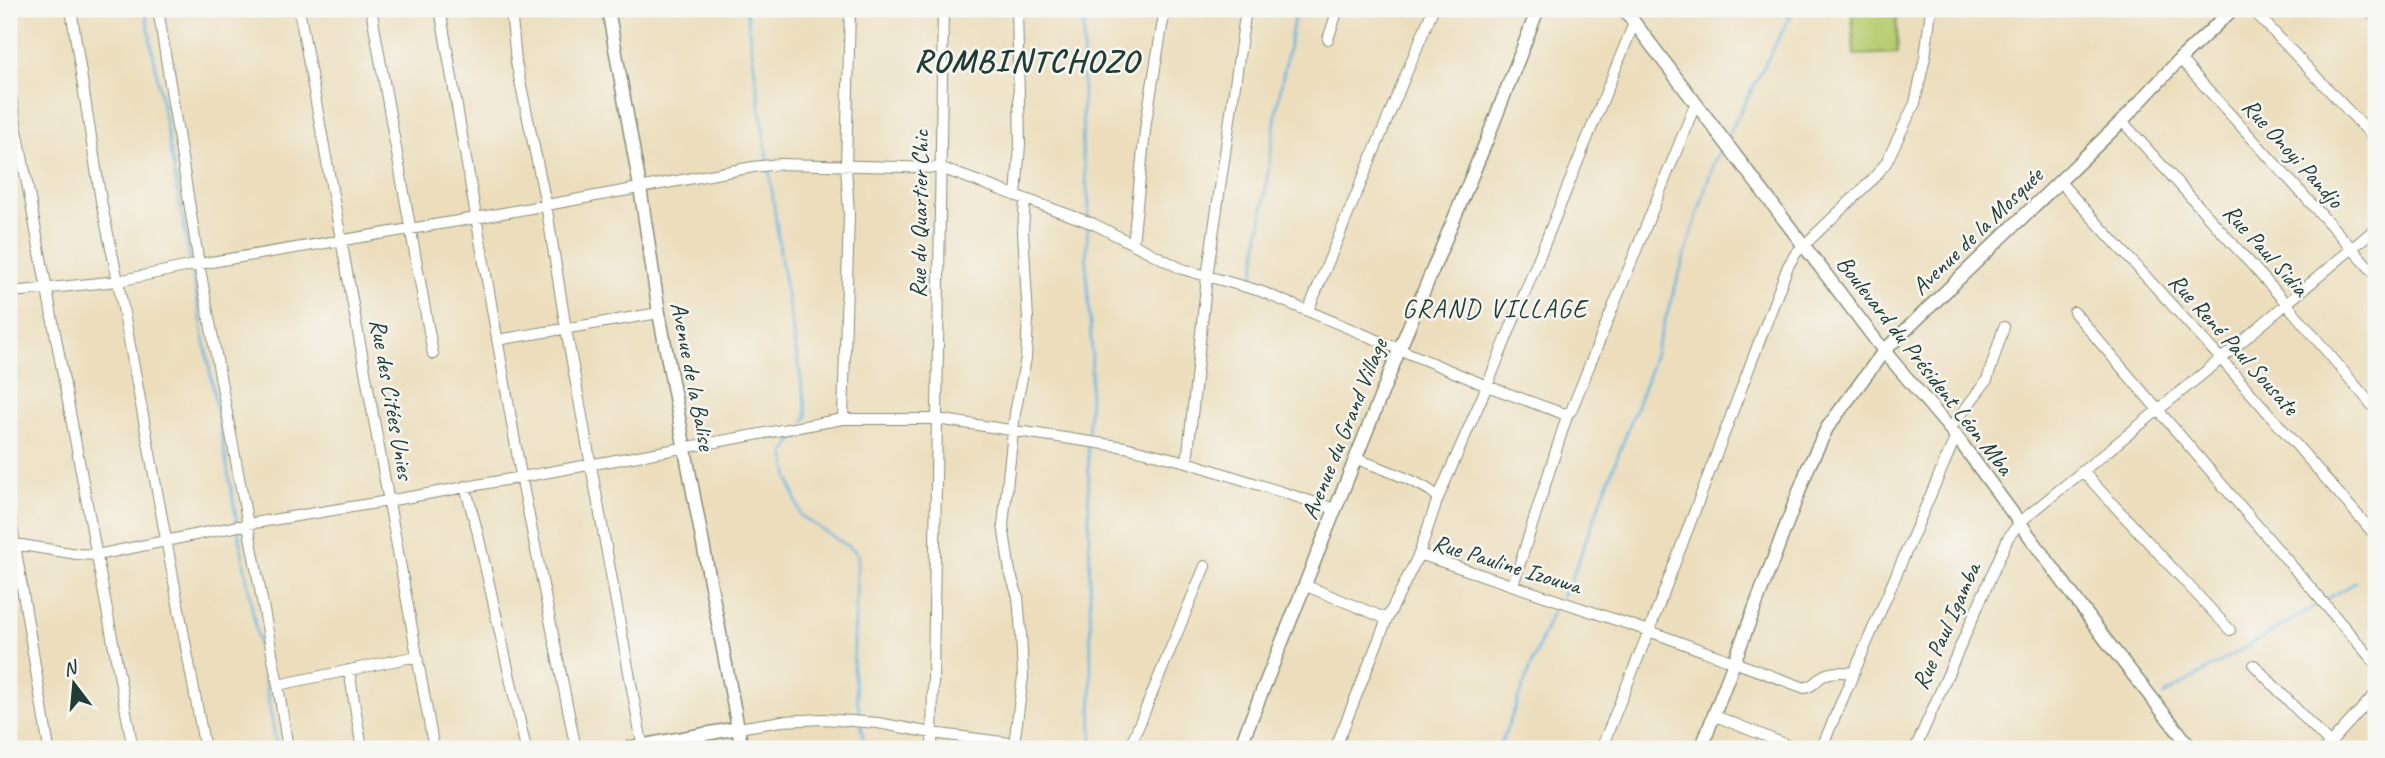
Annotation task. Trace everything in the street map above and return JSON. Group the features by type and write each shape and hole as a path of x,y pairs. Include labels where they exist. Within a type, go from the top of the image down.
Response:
{"street":[{"path":"71,9 101,201 168,541 205,749"},
{"path":"158,9 193,266 278,685 288,749"},
{"name":"Rue des Citées Unies","path":"299,9 388,501 843,419 937,419"},
{"path":"371,9 433,354"},
{"path":"440,9 521,476 576,749"},
{"path":"511,9 516,62 546,204 642,747"},
{"name":"Avenue de la Balise","path":"608,9 640,187 659,313 742,749"},
{"path":"843,419 849,215 846,166 850,9"},
{"name":"Rue du Quartier Chic","path":"932,749 943,9"},
{"path":"1014,744 1023,677 1021,632 1018,597 1010,572 1003,525 1015,413 1026,358 1028,319 1020,198 1017,9"},
{"path":"1133,243 1146,122 1165,9"},
{"path":"1187,461 1207,277 1246,9"},
{"path":"1328,39 1339,9"},
{"path":"1308,311 1433,9"},
{"name":"Avenue du Grand Village","path":"1238,749 1538,9"},
{"name":"Boulevard du Président Léon Mba","path":"1624,9 1884,351 1953,432 2187,747"},
{"path":"1601,749 1788,266 1805,245 1886,163 1915,103 1925,57 1931,9"},
{"name":"Avenue de la Mosquée","path":"1701,749 1827,428 1884,351 2122,121 2180,59 2233,9"},
{"path":"2252,9 2376,139"},
{"path":"2366,9 2376,18"},
{"path":"1419,555 1438,498 1487,386 1634,23"},
{"name":"Rue Onoyi Pandjo","path":"2180,59 2376,275"},
{"path":"9,87 133,749"},
{"path":"1513,585 1568,413 1695,105"},
{"name":"Rue Paul Sidia","path":"2122,121 2286,303 2376,410"},
{"path":"9,290 118,281 753,167 780,164 940,168 1094,224 1182,269 1260,291 1487,386 1559,413 1568,413"},
{"name":"Rue René Paul Sousate","path":"2059,181 2221,359 2376,536"},
{"path":"2020,522 2221,359 2376,228"},
{"path":"2074,312 2376,664"},
{"path":"497,340 659,313"},
{"path":"1821,749 1953,432 1987,380 2004,327"},
{"path":"937,419 1125,447 1187,461 1335,509"},
{"path":"1355,458 1423,486 1438,498"},
{"path":"2083,472 2230,630"},
{"path":"465,486 526,749"},
{"path":"11,543 97,555 245,525 388,501 434,749"},
{"path":"9,509 11,543 49,749"},
{"name":"Rue Paul Igamba","path":"1915,749 2008,538 2020,522"},
{"name":"Rue Pauline Izouwa","path":"1335,749 1387,620 1419,555 1648,631 1805,688 1832,673 1854,673"},
{"path":"1129,749 1205,566"},
{"path":"1304,585 1387,620"},
{"path":"278,685 417,656"},
{"path":"2254,665 2327,747 2376,692"},
{"path":"349,670 362,749"},
{"path":"1713,715 1797,749"},
{"path":"623,749 782,721 824,719 868,722 1058,749"}],"green space":[{"path":"1852,9 1896,9 1898,53 1854,55"}],"waterway":[{"path":"145,9 237,522"},
{"path":"746,9 768,163"},
{"path":"1084,9 1082,150 1089,204 1088,218"},
{"path":"1253,280 1277,107 1296,9"},
{"path":"1727,137 1794,9"},
{"path":"1561,597 1569,585 1647,379 1714,161 1722,146"},
{"path":"769,169 807,416 804,422"},
{"path":"1088,225 1086,260 1092,353 1088,438"},
{"path":"799,430 785,453 789,479 801,516 858,553 853,669 860,718"},
{"path":"1088,445 1092,742 1089,749"},
{"path":"238,529 277,749"},
{"path":"2327,599 2356,582"},
{"path":"1499,749 1557,603"},
{"path":"2164,695 2321,603"},
{"path":"861,725 865,749"}],"district":[{"name":"ROMBINTCHOZO","path":"1027,60"},
{"name":"GRAND VILLAGE","path":"1495,308"}]}
